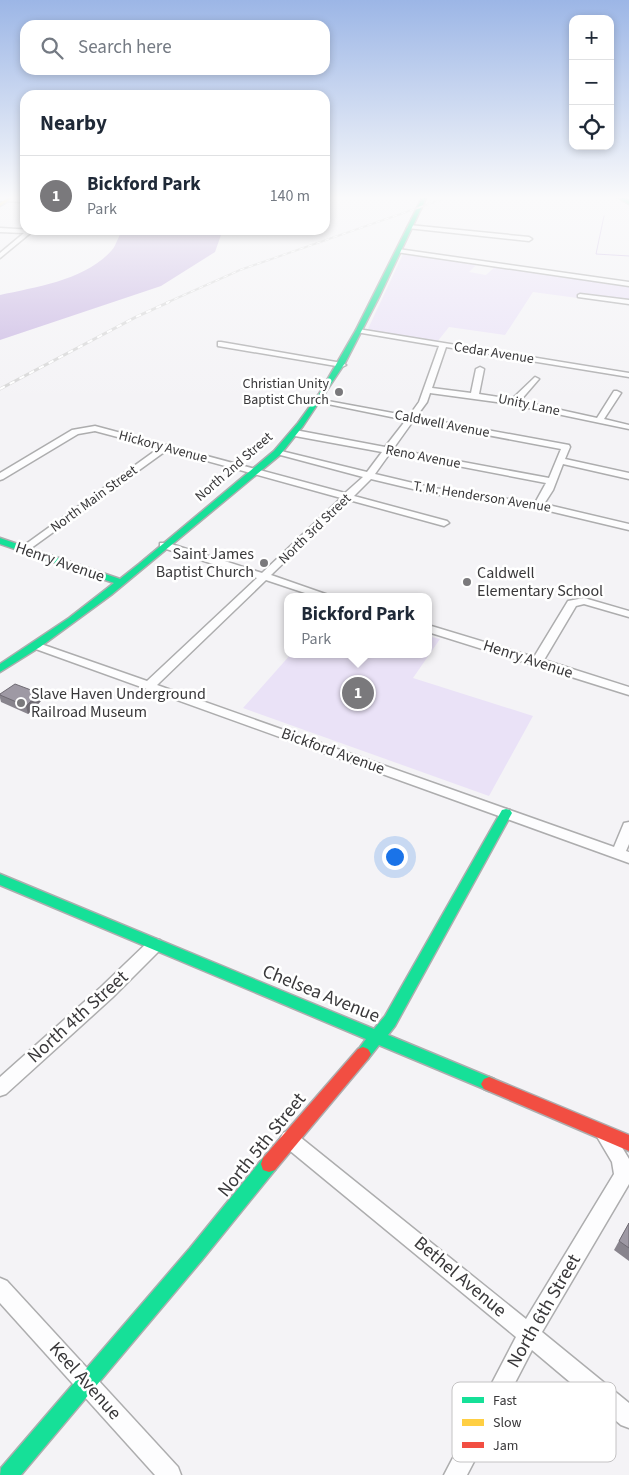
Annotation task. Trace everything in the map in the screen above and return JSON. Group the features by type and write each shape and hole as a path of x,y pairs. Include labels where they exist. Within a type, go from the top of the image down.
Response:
{"main road":[{"name":"North 2nd Street","path":"0,669 37,646 119,582 277,453 295,432 342,365 391,265"},
{"name":"Henry Avenue","path":"0,541 119,582"},
{"name":"North 5th Street","path":"8,1475 196,1254 289,1139 378,1036 395,1012 506,813"},
{"name":"Chelsea Avenue","path":"0,879 378,1036 629,1143"}],"street":[{"path":"495,265 629,284"},
{"path":"580,296 629,302"},
{"name":"Cedar Avenue","path":"358,331 629,375"},
{"path":"221,344 342,365"},
{"name":"North 3rd Street","path":"150,685 369,476 411,418 428,390 443,345"},
{"path":"475,394 480,370"},
{"path":"515,402 535,379"},
{"name":"Unity Lane","path":"428,390 475,394 629,427"},
{"path":"599,421 617,393"},
{"name":"Caldwell Avenue","path":"317,401 566,447 561,461"},
{"name":"Hickory Avenue","path":"0,477 75,432 85,428 95,428 444,523"},
{"name":"Reno Avenue","path":"295,432 550,481"},
{"name":"North Main Street","path":"23,550 166,447"},
{"name":"T. M. Henderson Avenue","path":"277,453 434,491 538,506 629,527"},
{"path":"538,506 548,490 550,481 561,461 629,476"},
{"path":"164,545 316,593"},
{"path":"537,662 572,603 584,601 629,614"},
{"name":"Henry Avenue","path":"432,629 629,691"},
{"name":"Bickford Avenue","path":"37,646 623,856"},
{"path":"623,856 629,827"},
{"name":"North 4th Street","path":"0,1088 107,992 155,945"},
{"name":"North 6th Street","path":"504,1382 529,1334 626,1173 620,1159 603,1132"},
{"name":"Bethel Avenue","path":"289,1139 587,1382"},
{"name":"Keel Avenue","path":"0,1288 170,1475"},
{"name":"Bethel Avenue","path":"616,1406 629,1417"},
{"name":"North 6th Street","path":"455,1475 462,1462"}],"shaded area":[{"path":"95,265 195,265 161,286 0,340 0,295 60,281"},
{"path":"398,265 476,265 469,272 486,275 496,266 629,285 629,305 533,292 505,335 449,327 437,342 367,331"},
{"path":"432,637 440,639 432,651"},
{"path":"287,658 427,658 413,678 533,716 489,796 243,708"}],"building":[{"path":"15,684 39,693 26,706 0,695"},
{"path":"629,1223 629,1248 619,1241"}],"railway":[{"path":"166,303 255,265"},
{"path":"0,389 136,317 169,302"}],"traffic: fast":[{"path":"0,669 37,645 107,593 277,453 301,424 342,363 392,265"},
{"path":"0,541 119,582"},
{"path":"363,1054 390,1021 506,813"},
{"path":"0,879 489,1084"},
{"path":"8,1475 196,1254 269,1164"}],"traffic: jam":[{"path":"269,1164 363,1054"},
{"path":"489,1084 629,1143"}],"place":[{"name":"Christian Unity Baptist Church","path":"339,392"},
{"name":"Saint James Baptist Church","path":"264,563"},
{"name":"Caldwell Elementary School","path":"467,582"},
{"name":"Bickford Park","path":"358,693"},
{"name":"Slave Haven Underground Railroad Museum","path":"21,703"}]}
